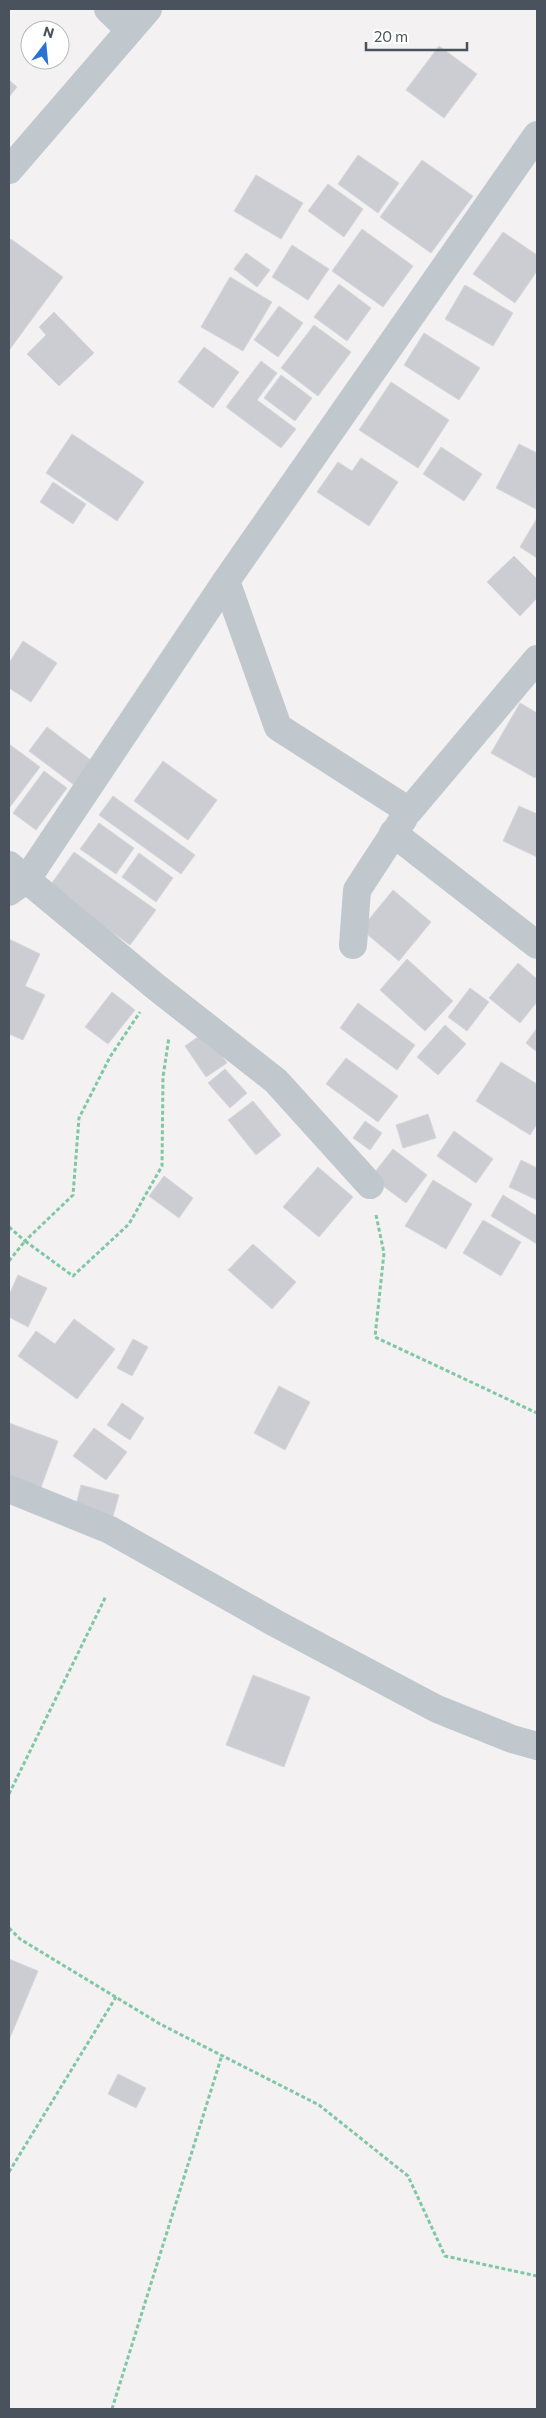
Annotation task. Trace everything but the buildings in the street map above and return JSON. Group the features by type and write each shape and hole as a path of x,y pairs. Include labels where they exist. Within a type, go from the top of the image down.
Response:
{"street":[{"path":"108,9 130,30"},
{"path":"9,170 148,9"},
{"path":"370,1185 276,1081 15,879 226,581 537,135"},
{"path":"226,581 278,727 409,811"},
{"path":"353,945 357,890 393,833 409,811 537,659"},
{"path":"393,833 537,945"},
{"path":"9,1489 110,1530 275,1623 437,1709 512,1739 537,1746"}],"path":[{"path":"9,1227 24,1241 73,1276 129,1224 162,1166 166,994"},
{"path":"9,1261 24,1241 73,1195 79,1118 110,1057 166,994"},
{"path":"370,1185 384,1253 374,1337 537,1413"},
{"path":"9,1794 106,1596"},
{"path":"9,1928 20,1938 160,2024 318,2105 408,2176 444,2256 537,2276"},
{"path":"9,2172 116,1997"},
{"path":"112,2409 222,2055"}]}
